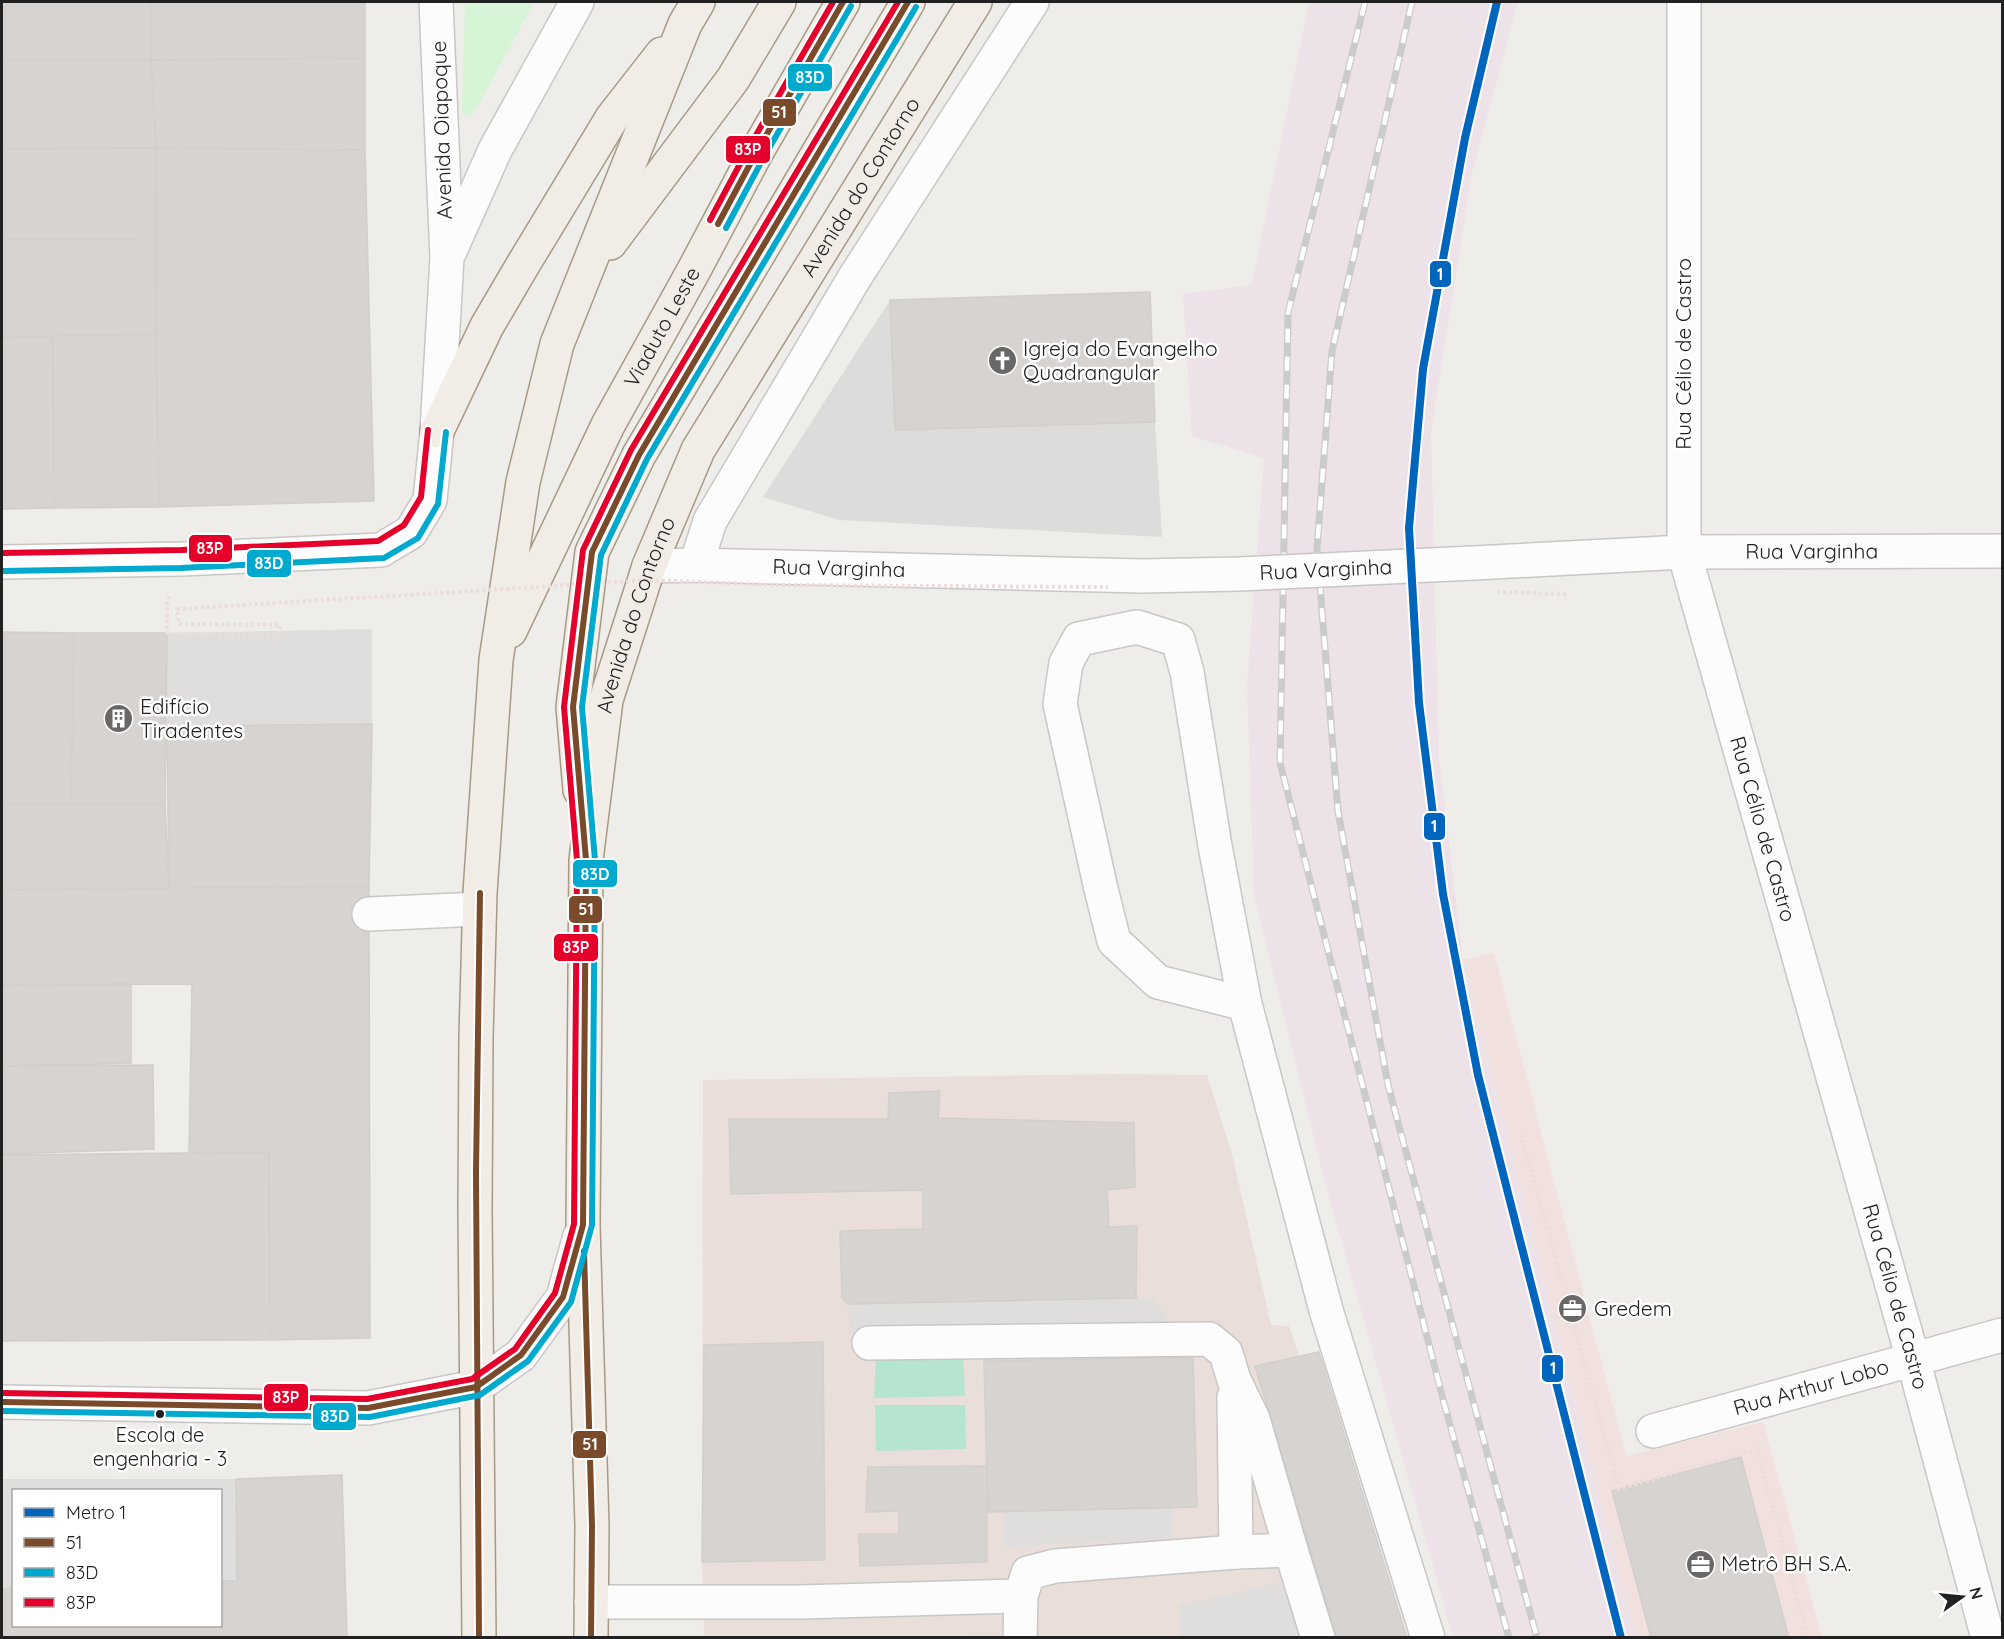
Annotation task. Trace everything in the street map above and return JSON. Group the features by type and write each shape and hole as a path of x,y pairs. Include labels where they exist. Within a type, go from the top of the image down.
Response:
{"main road":[{"path":"584,278 733,79 779,2"},
{"name":"Viaduto Leste","path":"496,660 608,425 756,153 843,2"},
{"name":"Viaduto Leste","path":"586,860 573,707 592,552 639,455 908,2"},
{"name":"Avenida do Contorno","path":"591,1638 592,1526 583,1225 586,860 606,700 649,566 698,450 975,2"},
{"path":"479,1638 476,1049 479,909 496,660 523,482 557,344 692,13"},
{"path":"437,431 487,326 612,118 692,13"}],"street":[{"name":"Avenida Oiapoque","path":"436,2 447,258"},
{"path":"2,562 181,559 381,550 411,532 430,500 437,431 447,258 495,150 578,2"},
{"path":"696,565 710,521 849,287 1032,2"},
{"name":"Rua Célio de Castro","path":"1684,2 1684,552 1913,1359 1988,1638"},
{"name":"Rua Varginha","path":"649,566 696,565 1131,582 1684,552 2002,551"},
{"path":"1245,1004 1158,982 1114,941 1060,705 1065,663 1079,639 1137,627 1178,640 1186,672 1215,846 1245,1004 1326,1310 1428,1638"},
{"path":"369,914 479,909"},
{"path":"2,1402 368,1408 476,1387 521,1355 563,1298 583,1225"},
{"name":"Rua Arthur Lobo","path":"1653,1431 2002,1335"},
{"path":"869,1343 1209,1339 1226,1353 1234,1380 1253,1419 1318,1638"},
{"path":"1234,1380 1236,1552"},
{"path":"1020,1638 1021,1596 1028,1573 1055,1566 1291,1550"},
{"path":"591,1602 800,1602 1021,1596"}],"path":[{"path":"169,634 279,635 280,625 179,624 177,609 652,580 772,585 1131,582"},
{"path":"1496,592 1566,594"}],"shaded area":[{"path":"1309,2 1518,2 1472,173 1431,432 1439,758 1463,960 1636,1637 1453,1637 1324,1179 1254,895 1247,685 1264,458 1192,436 1183,294 1252,285"},
{"name":"Igreja do Evangelho Quadrangular","path":"1150,292 1162,537 839,520 763,497 890,300"},
{"path":"372,629 372,724 167,726 167,633"},
{"path":"1494,953 1626,1456 1763,1422 1822,1637 1636,1637 1463,960"},
{"path":"1118,1074 1207,1075 1232,1154 1271,1325 1289,1326 1299,1356 1319,1352 1407,1637 704,1637 702,1562 703,1080"},
{"path":"1152,1298 1172,1326 850,1331 848,1304"},
{"path":"2,1479 236,1479 237,1581 222,1581 222,1489 12,1489 12,1588 2,1589"},
{"path":"1173,1508 1173,1539 1003,1546 1003,1512"},
{"path":"1292,1580 1309,1637 1180,1637 1179,1605"},
{"path":"1007,1635 1007,1638 876,1638"}],"green space":[{"path":"465,2 534,2 474,114 467,116 462,112"},
{"path":"963,1352 965,1396 874,1398 876,1353"},
{"path":"875,1405 965,1405 966,1449 876,1451"}],"building":[{"path":"2,2 151,2 151,60 2,60"},
{"path":"151,2 365,2 365,58 151,60"},
{"path":"365,58 365,150 156,148 151,60"},
{"path":"2,60 151,60 156,148 2,149"},
{"path":"156,148 365,150 374,501 159,507"},
{"path":"156,148 157,240 2,239 2,149"},
{"path":"2,239 157,240 156,334 2,337"},
{"path":"1150,292 1155,422 895,430 890,300"},
{"path":"156,334 159,507 54,508 53,336"},
{"path":"53,336 54,508 2,509 2,337"},
{"path":"2,632 74,633 71,804 2,804"},
{"name":"Edifício Tiradentes","path":"74,633 167,633 165,804 71,804"},
{"path":"372,724 369,886 169,888 167,726"},
{"path":"2,804 165,804 169,888 2,890"},
{"path":"369,886 370,1338 270,1340 269,1152 189,1153 192,984 2,985 2,890"},
{"path":"131,984 131,1063 2,1066 2,985"},
{"path":"153,1065 154,1149 2,1154 2,1066"},
{"path":"940,1091 938,1118 1134,1123 1135,1187 1107,1190 1109,1227 1137,1226 1136,1298 848,1304 842,1298 840,1231 923,1229 923,1190 731,1194 729,1119 888,1119 889,1093"},
{"path":"269,1152 270,1340 2,1341 2,1155"},
{"path":"823,1342 825,1560 702,1562 704,1345"},
{"path":"1319,1352 1407,1638 1337,1638 1255,1366"},
{"path":"1193,1357 1197,1507 988,1512 984,1361"},
{"name":"Metrô BH S.A.","path":"1741,1457 1789,1638 1651,1638 1612,1491"},
{"path":"987,1466 987,1562 860,1566 859,1534 899,1534 899,1511 866,1512 868,1467"},
{"path":"342,1475 347,1638 2,1638 2,1589 12,1588 12,1627 222,1627 222,1581 237,1581 236,1479"}],"railway":[{"path":"1365,2 1288,313 1280,763 1444,1403 1509,1638"},
{"path":"1412,2 1332,351 1317,548 1338,811 1388,1085 1537,1638"}],"metro line":[{"name":"1","path":"1497,2 1465,138 1423,369 1409,528 1419,703 1443,894 1478,1075 1621,1638"}],"transit line":[{"name":"83P","path":"710,220 833,2"},
{"name":"51","path":"718,224 843,2"},
{"name":"83P","path":"2,1393 367,1399 472,1379 515,1349 555,1293 574,1224 577,860 564,707 583,550 631,450 898,2"},
{"name":"51","path":"2,1402 368,1408 476,1387 521,1355 563,1297 583,1225 586,860 573,707 592,552 639,455 908,2"},
{"name":"83D","path":"726,228 851,6"},
{"name":"83D","path":"2,1411 370,1417 480,1395 528,1361 571,1302 592,1225 595,860 582,707 601,555 647,459 916,7"},
{"name":"83P","path":"2,553 181,550 378,541 404,525 421,497 428,430"},
{"name":"83D","path":"2,571 181,568 384,558 418,538 438,504 446,432"},
{"name":"51","path":"479,1638 476,1172 480,893"},
{"name":"51","path":"584,1251 592,1526 591,1638"}],"place":[{"name":"Igreja do Evangelho Quadrangular","path":"1002,361"},
{"name":"Edifício Tiradentes","path":"119,719"},
{"name":"Gredem","path":"1573,1309"},
{"name":"Escola de engenharia - 3","path":"160,1414"},
{"name":"Metrô BH S.A.","path":"1700,1564"}]}
